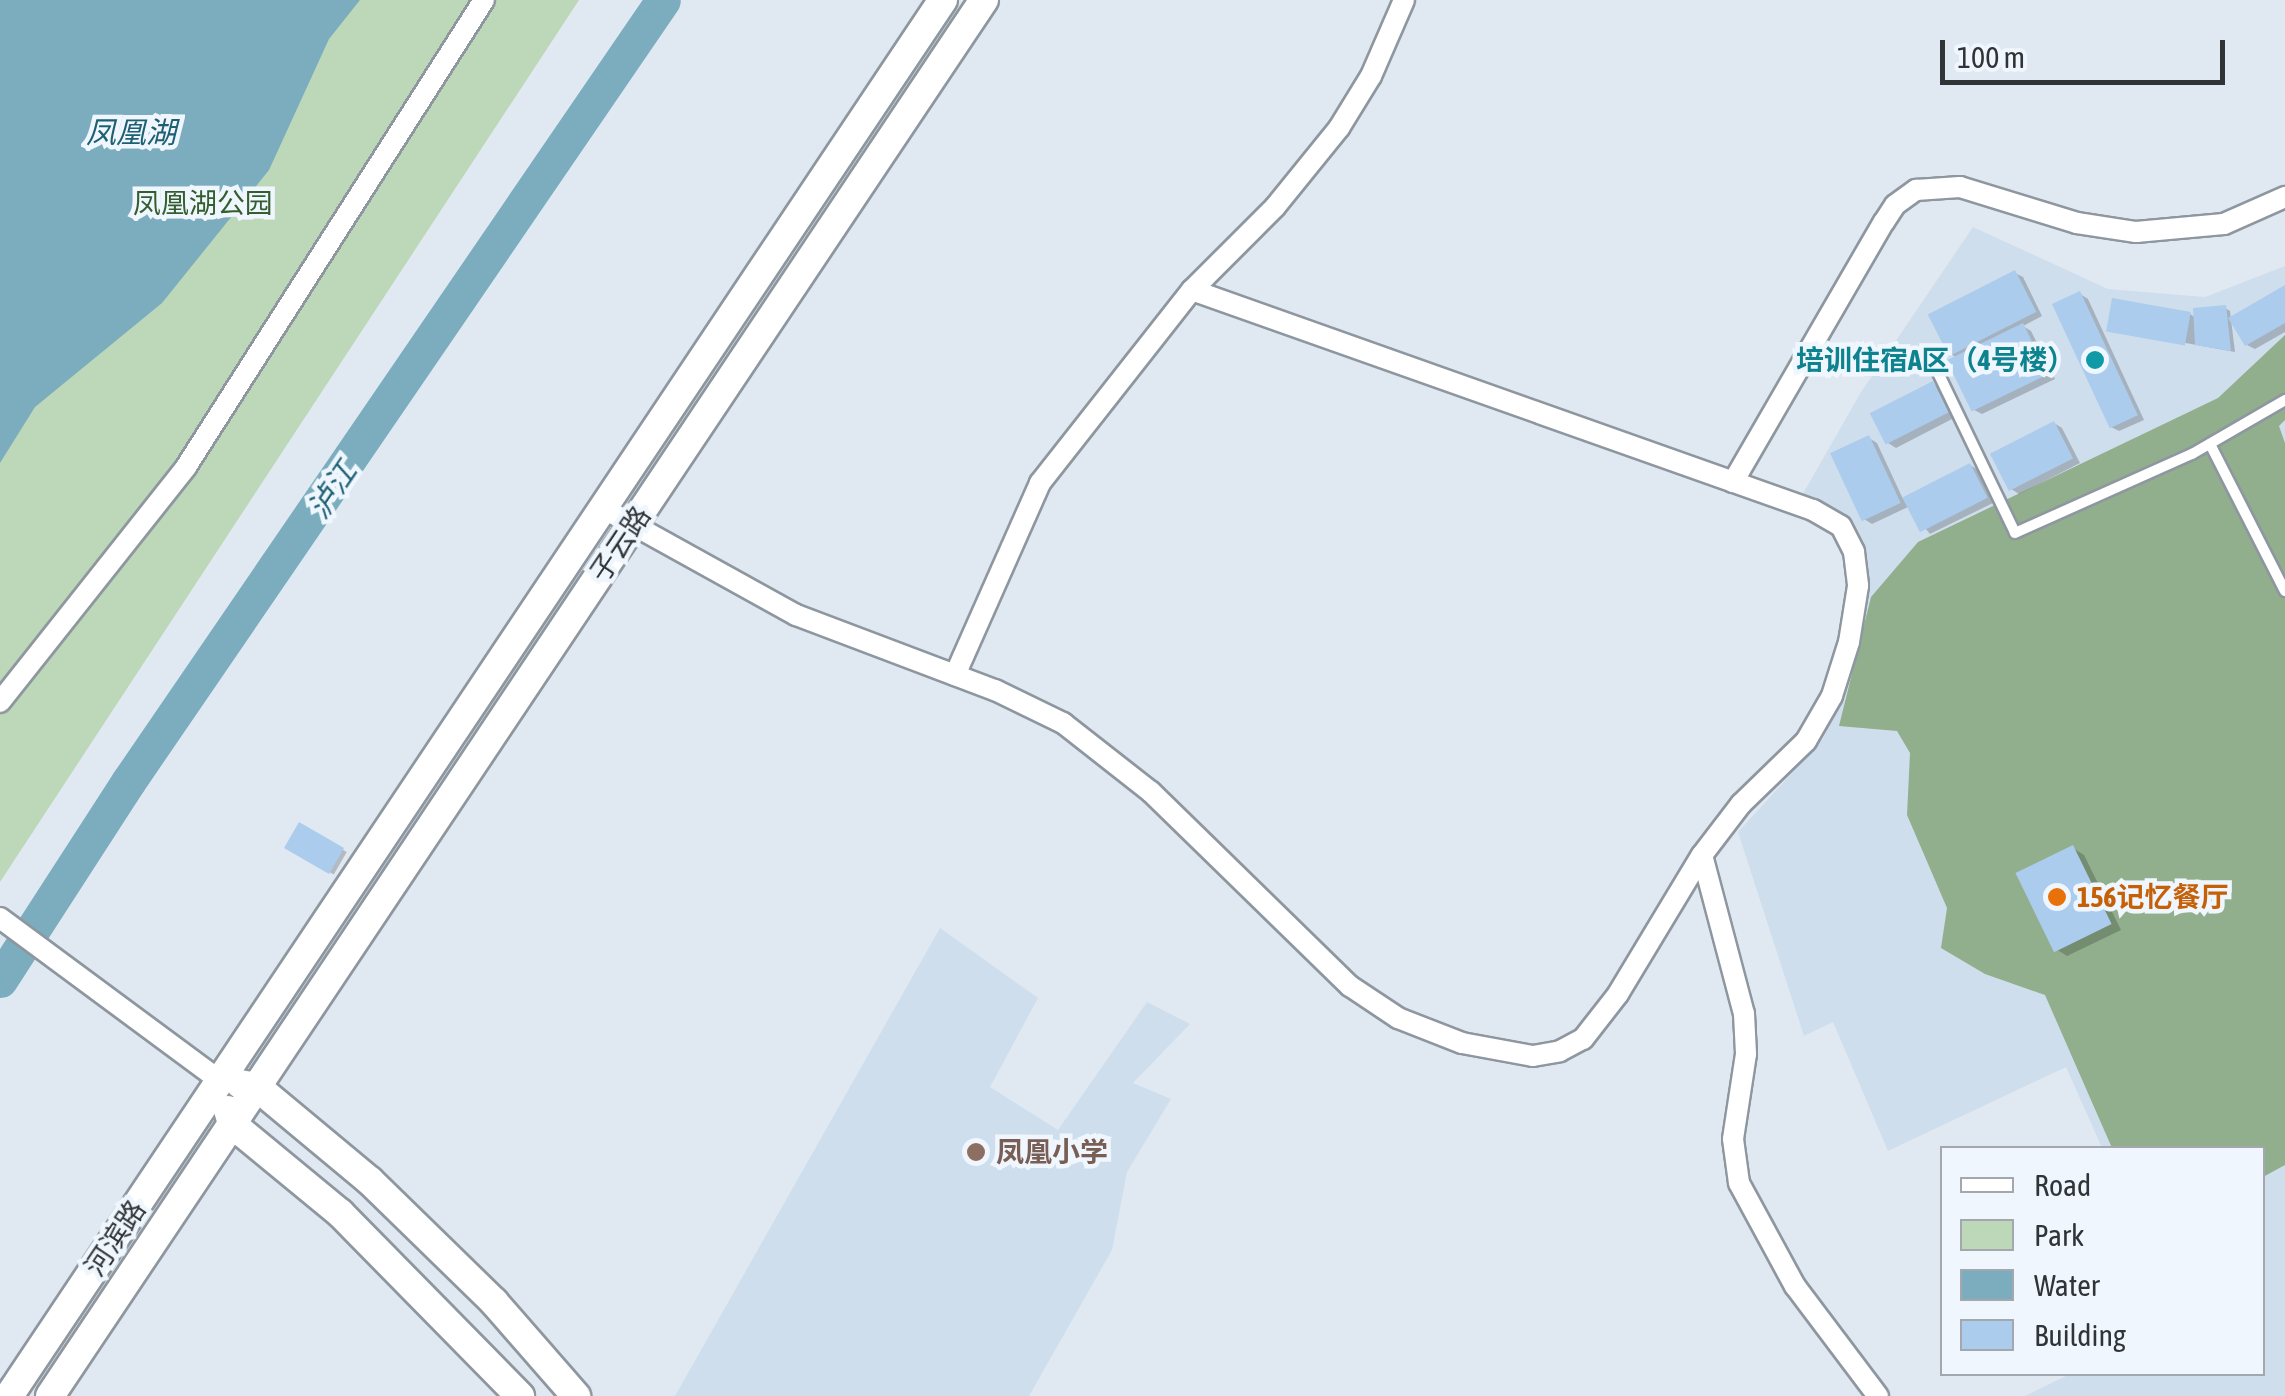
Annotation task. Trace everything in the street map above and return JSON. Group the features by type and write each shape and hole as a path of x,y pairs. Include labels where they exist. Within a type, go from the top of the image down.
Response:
{"main road":[{"name":"子云路","path":"218,1080 943,0"},
{"name":"子云路","path":"257,1087 984,0"},
{"path":"520,1396 340,1213 232,1124 218,1080 257,1087 405,1214 529,1339 576,1396"},
{"name":"河滨路","path":"9,1396 218,1080"},
{"name":"河滨路","path":"50,1396 257,1087"}],"street":[{"path":"955,675 1040,483 1192,290 1275,207 1329,141 1370,76 1404,0"},
{"path":"0,702 186,467 483,1"},
{"path":"1734,482 1884,222 1916,190 1960,187 2077,223 2136,232 2224,224 2285,198"},
{"path":"602,508 796,614 1033,706 1104,752 1151,792 1329,969 1373,1003 1428,1031 1484,1049 1533,1056 1560,1051 1582,1039 1618,994 1702,854 1741,804 1798,750 1819,722 1845,656 1858,586 1854,552 1841,526 1814,510 1192,290"},
{"path":"1702,854 1744,1014 1746,1054 1732,1138 1739,1183 1795,1286 1878,1396"},
{"path":"0,918 218,1080"}],"lane":[{"path":"1930,356 2014,532 2210,444 2285,400"},
{"path":"2210,444 2285,591"}],"shaded area":[{"path":"1973,227 2108,289 2205,297 2285,266 2285,1396 2025,1396 2066,1376 2265,1376 2265,1146 2101,1146 2066,1067 1888,1151 1833,1022 1804,1036 1738,832 1823,739 1836,710 1860,546 1801,497 1861,392"},
{"name":"凤凰小学","path":"940,928 1038,998 990,1087 1058,1130 1147,1002 1190,1024 1133,1083 1171,1099 1127,1172 1112,1250 1029,1396 675,1396"}],"green space":[{"name":"凤凰湖公园","path":"0,0 579,0 0,882"},
{"path":"2285,335 2285,420 2279,426 2285,443 2285,1165 2265,1176 2265,1146 2111,1146 2045,995 1985,974 1941,948 1947,908 1907,815 1910,753 1897,731 1839,726 1871,597 1918,542 2218,398"}],"water":[{"name":"凤凰湖","path":"0,0 360,0 329,39 269,170 162,303 35,407 0,463"}],"building":[{"path":"2015,270 2036,312 1949,356 1928,314"},
{"path":"2285,285 2285,323 2245,346 2228,318"},
{"name":"培训住宿A区（4号楼）","path":"2080,291 2138,415 2110,428 2052,304"},
{"path":"2112,298 2191,312 2185,345 2106,331"},
{"path":"2226,305 2231,351 2195,345 2193,308"},
{"path":"2023,323 2048,374 1972,411 1947,360"},
{"path":"1933,381 1949,412 1886,444 1870,413"},
{"path":"2054,421 2073,458 2009,491 1990,454"},
{"path":"1869,435 1901,503 1862,521 1830,453"},
{"path":"1970,463 1988,498 1920,532 1902,498"},
{"path":"299,822 344,848 329,874 284,848"},
{"path":"2073,845 2112,924 2054,952 2015,873"}],"waterway":[{"name":"泸江","path":"0,980 128,782 663,0"}],"place":[{"name":"培训住宿A区（4号楼）","path":"2095,360"},
{"name":"156记忆餐厅","path":"2057,897"},
{"name":"凤凰小学","path":"976,1152"}]}
